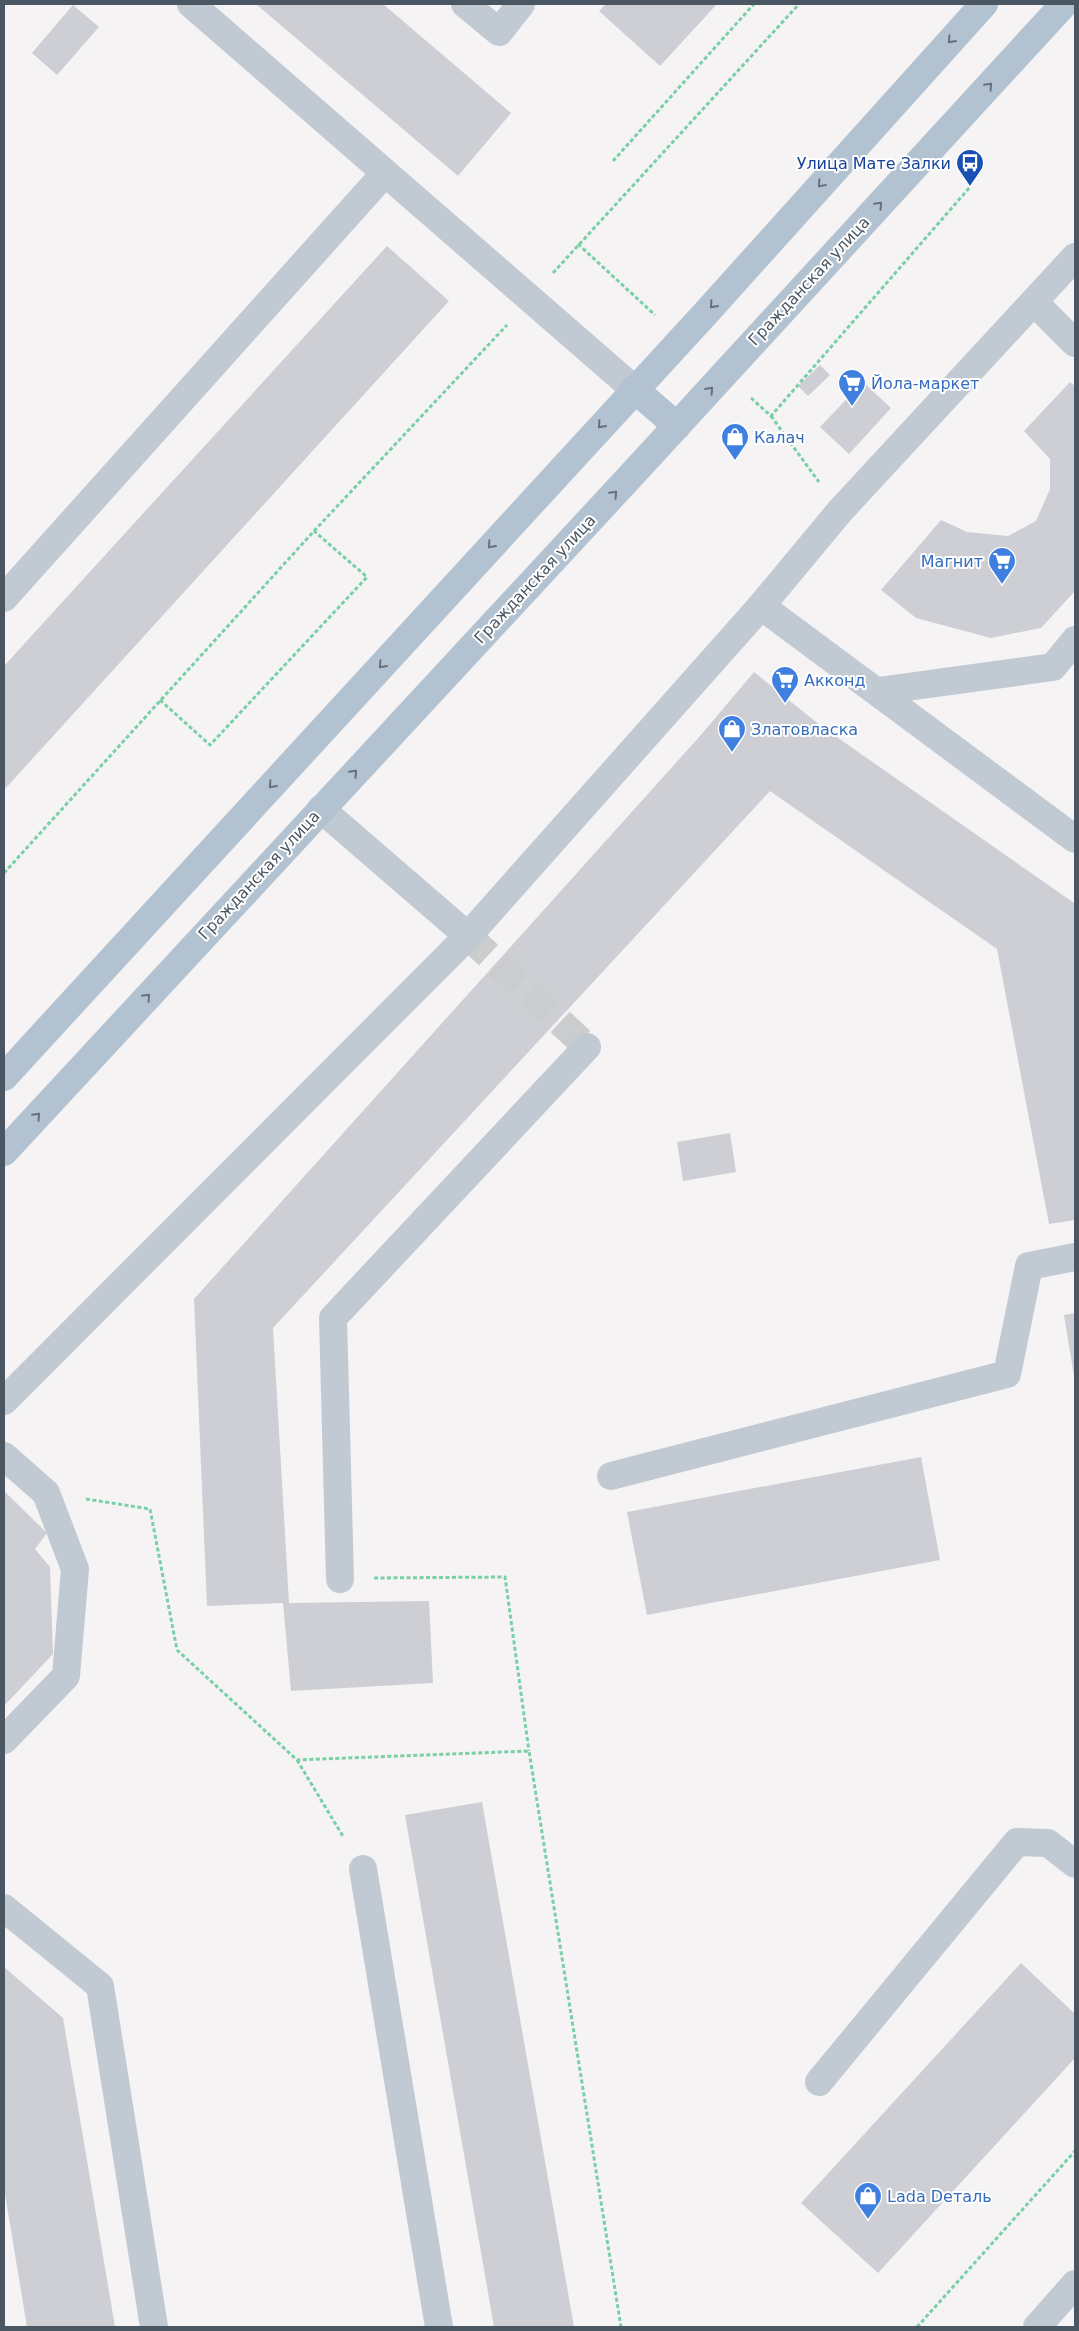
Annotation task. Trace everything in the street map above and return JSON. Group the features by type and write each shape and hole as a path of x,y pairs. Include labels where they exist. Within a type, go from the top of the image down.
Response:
{"main road":[{"path":"4,1077 984,4"},
{"name":"Гражданская улица","path":"4,1152 677,426 1064,4"},
{"path":"634,389 677,426"}],"street":[{"path":"190,4 634,389"},
{"path":"465,4 499,32 522,4"},
{"path":"4,598 385,173"},
{"path":"4,1400 468,936 761,606 840,511 1075,257"},
{"path":"1034,302 1075,344"},
{"path":"761,606 1075,839"},
{"path":"878,692 1053,667 1075,640"},
{"path":"320,809 468,936"},
{"path":"340,1579 333,1318 587,1047"},
{"path":"611,1476 1007,1374 1029,1266 1075,1257"},
{"path":"4,1456 46,1493 74,1569 66,1676 4,1740"},
{"path":"819,2082 1018,1842 1048,1843 1075,1864"},
{"path":"363,1869 439,2327"},
{"path":"4,1908 100,1986 154,2327"},
{"path":"1036,2327 1075,2284"}],"path":[{"path":"613,161 754,4"},
{"path":"548,279 799,4"},
{"path":"772,416 970,187"},
{"path":"578,244 656,316"},
{"path":"4,873 314,531 513,319"},
{"path":"748,395 772,416 840,511"},
{"path":"160,700 210,745 367,577 314,531"},
{"path":"46,1493 150,1509 177,1650 297,1760 363,1869"},
{"path":"340,1579 505,1577 529,1751 621,2327"},
{"path":"297,1760 529,1751"},
{"path":"917,2327 1075,2151"}],"building":[{"path":"256,4 383,4 511,113 458,176"},
{"path":"606,4 717,4 660,66 599,11"},
{"path":"73,5 99,27 57,75 32,53"},
{"path":"387,246 449,301 4,790 4,666"},
{"path":"820,365 830,375 808,396 798,386"},
{"path":"863,382 891,408 849,454 820,427"},
{"path":"1070,382 1075,386 1075,591 1041,628 991,638 916,618 881,590 941,520 967,532 1008,536 1036,521 1050,489 1050,459 1024,431"},
{"path":"754,672 821,726 1074,903 1075,1220 1049,1224 997,949 770,791 273,1328 289,1603 429,1601 433,1683 291,1691 283,1603 207,1606 194,1299 700,736"},
{"path":"730,1133 736,1172 683,1181 677,1142"},
{"path":"1075,1313 1075,1376 1074,1376 1064,1315"},
{"path":"921,1457 940,1560 647,1615 627,1512"},
{"path":"4,1491 47,1533 35,1549 50,1567 53,1654 4,1706"},
{"path":"482,1802 574,2327 494,2327 405,1815"},
{"path":"1021,1963 1075,2014 1075,2058 878,2273 801,2203"},
{"path":"4,1967 63,2018 115,2327 27,2327 4,2188"}],"tunnel":[{"path":"468,936 587,1047"}],"place":[{"name":"Улица Мате Залки","path":"970,187"},
{"name":"Йола-маркет","path":"852,407"},
{"name":"Калач","path":"735,461"},
{"name":"Магнит","path":"1002,585"},
{"name":"Акконд","path":"785,704"},
{"name":"Златовласка","path":"732,753"},
{"name":"Lada Dеталь","path":"868,2220"}]}
